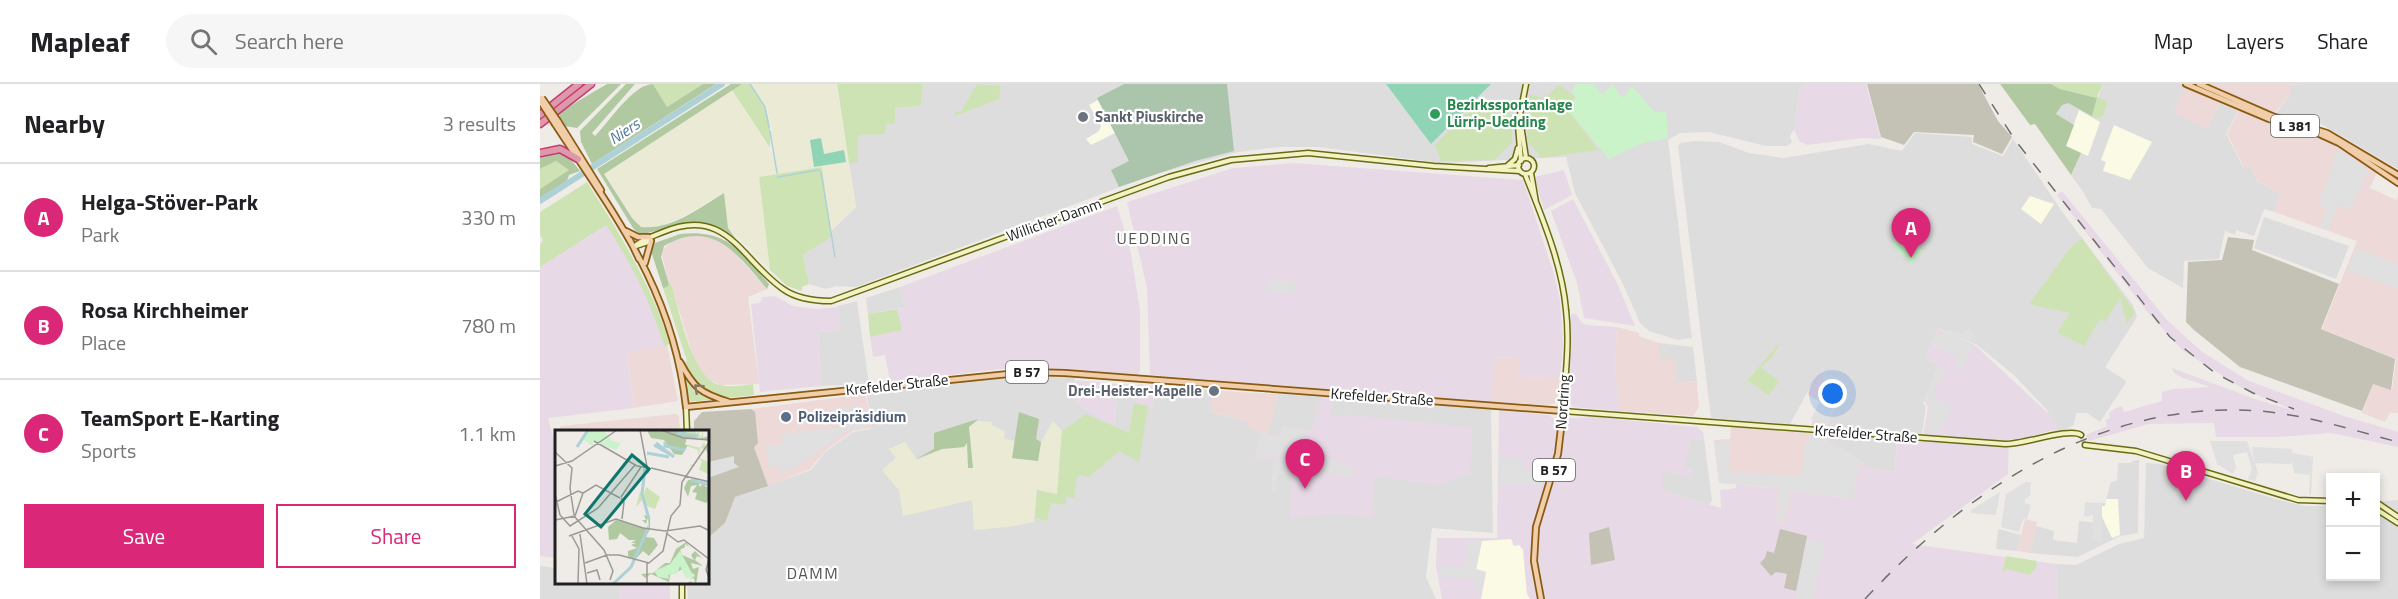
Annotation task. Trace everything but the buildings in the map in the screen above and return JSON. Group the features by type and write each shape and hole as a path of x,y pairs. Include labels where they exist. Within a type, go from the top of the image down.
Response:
{"highway":[{"path":"540,115 579,84"},
{"path":"540,124 591,84"},
{"path":"540,153 560,149 581,161"}],"main road":[{"path":"1505,167 1516,157 1526,84"},
{"name":"L 381","path":"2186,84 2259,116 2315,132 2339,143 2398,183"},
{"name":"L 381","path":"2199,84 2272,116 2327,133 2398,175"},
{"path":"541,97 645,265 669,322 678,356 687,430"},
{"path":"1520,115 1526,159"},
{"path":"1518,138 1520,171 1528,174"},
{"name":"Willicher Damm","path":"635,246 679,227 700,226 713,229 739,244 784,290 806,299 831,301 1169,177 1231,160 1308,153 1520,171"},
{"name":"Willicher Damm","path":"1483,169 1505,167 1526,159"},
{"name":"Nordring","path":"1526,159 1534,164 1528,174 1559,276 1567,312 1563,411 1558,454 1536,526 1534,561 1541,599"},
{"path":"624,228 638,237 650,239 645,265"},
{"path":"629,237 631,248 645,265"},
{"path":"678,356 691,382 699,391 732,403"},
{"name":"Krefelder Straße","path":"686,408 1027,372 1065,373 2015,445 2079,434"},
{"path":"2085,445 2136,451 2284,496 2308,501 2326,501"},
{"path":"2380,505 2398,517"},
{"path":"2380,512 2398,523"}],"shaded area":[{"path":"749,84 836,84 856,207 831,231 822,167 759,177 770,270 728,228 723,193 679,219 654,228 641,227 632,218 604,174 732,90 773,155 772,128 767,108"},
{"path":"923,84 1386,84 1407,112 1389,84 1806,84 1800,89 1794,130 1790,136 1792,142 1787,146 1766,146 1709,132 1680,133 1668,140 1692,338 1678,340 1649,331 1640,323 1623,284 1575,193 1566,157 1441,163 1318,147 1279,147 1238,152 1149,176 856,287 836,286 826,289 809,284 803,255 830,237 831,231 856,207 849,163 858,161 857,135 885,125 895,108 921,106"},
{"path":"1124,84 1227,84 1234,151 1195,161 1119,187 1111,170 1129,161 1097,98"},
{"path":"1805,84 1866,84 1881,139 1863,138 1808,145 1800,142 1794,130 1800,89"},
{"path":"1867,84 1978,84 1998,121 2012,137 2002,154 1973,142 1974,135 1914,132 1904,145 1881,137"},
{"path":"2103,84 2182,84 2186,86 2207,129 2220,103 2238,111 2226,134 2243,167 2250,164 2257,181 2280,193 2274,212 2264,209 2254,236 2236,230 2235,235 2225,231 2219,259 2184,261 2183,288 2148,268 2101,209 2092,208 2071,175 2081,153 2066,146 2056,115 2062,104 2068,103 2092,115"},
{"path":"2209,84 2299,84 2290,86 2288,90 2292,93 2275,113"},
{"path":"2299,84 2398,84 2398,169 2321,124 2276,113 2292,93 2288,90 2290,86"},
{"path":"2186,86 2220,103 2207,129 2173,112"},
{"path":"1098,100 1115,133 1091,145 1086,139 1099,131 1101,126 1089,105"},
{"path":"2079,110 2100,122 2088,156 2066,146"},
{"path":"2239,110 2269,123 2302,130 2340,148 2377,173 2370,188 2396,200 2398,197 2398,413 2390,413 2385,422 2362,413 2373,384 2392,390 2396,359 2322,329 2357,241 2274,212 2280,193 2257,181 2250,164 2244,168 2227,134"},
{"path":"2114,125 2152,142 2130,180 2103,171 2106,162 2101,160"},
{"path":"1915,133 1972,137 1972,144 2003,156 2013,139 2063,213 2133,305 2137,317 2105,367 2126,381 2100,422 2087,413 2076,413 2074,425 2057,434 2047,410 2015,376 1977,345 1938,328 1925,358 1939,364 1923,403 1926,406 1922,434 1826,426 1848,382 1815,378 1790,424 1711,418 1678,146 1681,143 1695,141 1719,142 1749,153 1783,158 1869,144 1902,151"},
{"path":"2338,148 2368,170 2351,210 2337,205 2329,230 2320,227 2326,209 2318,205"},
{"path":"1293,163 1523,180 1553,271 1560,300 1563,343 1560,378 1518,377 1519,358 1495,357 1491,402 1150,375 1147,288 1127,202 1233,168"},
{"path":"1564,170 1572,195 1544,210 1534,177"},
{"path":"2062,191 2166,319 2201,351 2247,380 2344,416 2398,432 2398,447 2331,433 2278,437 2216,437 2214,423 2149,424 2089,441 2086,435 2107,426 2105,420 2110,418 2109,413 2114,409 2122,406 2124,412 2162,401 2162,392 2173,389 2210,387 2183,378 2174,373 2172,368 2258,400 2296,411 2247,391 2182,350 2145,309 2057,195"},
{"path":"2030,196 2054,204 2041,224 2021,209"},
{"path":"1573,199 1619,287 1635,326 1584,318 1577,283 1551,211"},
{"path":"1117,206 1130,248 1140,310 1140,371 1137,376 1018,367 890,382 885,355 873,357 870,337 901,330 897,309 906,307 900,287"},
{"path":"2264,217 2349,246 2336,279 2254,248"},
{"path":"606,224 629,261 653,310 664,346 627,353 634,408 548,418 555,445 555,558 540,556 540,267"},
{"path":"695,235 713,238 731,249 767,289 748,297 759,384 720,385 705,377 695,362 671,284 669,284 661,251 672,241"},
{"path":"2228,237 2254,240 2252,250 2339,284 2321,329 2395,359 2391,390 2373,384 2362,411 2240,367 2194,330 2186,322 2188,262 2222,260"},
{"path":"2356,248 2398,264 2398,289 2348,271"},
{"path":"1269,279 1296,282 1295,294 1265,292"},
{"path":"900,287 906,307 868,314 866,298"},
{"path":"775,296 793,306 816,309 838,307 839,331 818,332 821,386 760,392 751,304 760,303 762,297"},
{"path":"857,301 869,384 821,386 818,332 839,331 838,306"},
{"path":"1571,314 1576,314 1582,323 1587,325 1617,327 1615,370 1619,411 1573,407 1568,401"},
{"path":"1617,327 1639,333 1639,336 1659,343 1659,360 1675,359 1677,383 1697,381 1699,407 1693,416 1619,411 1615,370"},
{"path":"1968,327 1975,334 1969,341 1961,336 1959,340 1973,346 1961,372 1955,367 1959,357 1931,345 1935,334 1943,334 1946,330 1963,334"},
{"path":"1937,328 1975,345 2053,418 2057,429 2018,440 2009,439 2008,474 1912,544 2056,564 2057,599 1442,599 1436,567 1437,538 1497,538 1499,410 1549,415 1554,419 1595,417 1697,427 1703,432 1704,439 1691,440 1683,466 1692,469 1690,477 1663,471 1663,491 1721,508 1720,490 1736,488 1736,484 1778,489 1775,504 1779,505 1775,522 1785,524 1792,490 1813,497 1814,494 1853,499 1859,466 1895,472 1897,440 1922,442 1928,406 1924,401 1939,364 1925,358"},
{"path":"1659,343 1693,347 1697,381 1676,383 1659,360"},
{"path":"667,344 678,401 634,408 627,352"},
{"path":"1494,357 1520,358 1518,377 1560,378 1557,402 1550,405 1491,402"},
{"path":"1938,366 1945,370 1932,396 1952,406 1940,434 1925,433 1931,405 1924,401"},
{"path":"1823,372 1848,381 1826,426 1811,425 1820,401 1807,395 1815,378"},
{"path":"1824,373 1847,381 1826,425 1811,419 1820,402 1816,399 1819,393 1831,400 1837,387 1819,377"},
{"path":"1012,376 1075,376 1074,398 1086,410 1114,425 1119,384 1135,385 1134,403 1153,406 1155,386 1223,391 1222,397 1211,412 1245,421 1267,434 1278,394 1491,408 1493,533 1432,528 1426,577 1436,599 688,599 687,584 710,584 710,536 725,523 731,500 811,470 825,452 853,432 871,429 867,394"},
{"path":"1076,380 1119,384 1114,425 1086,410 1074,398"},
{"path":"1138,384 1155,386 1153,407 1134,403 1135,387"},
{"path":"1223,391 1278,394 1268,434 1251,429 1245,421 1211,412 1212,397 1222,397"},
{"path":"866,394 871,428 853,431 825,451 810,469 768,486 754,447 751,409"},
{"path":"1321,398 1333,398 1330,416 1352,415 1473,428 1470,473 1441,485 1375,477 1372,518 1341,513 1290,517 1292,475 1277,473 1277,460 1254,460 1261,432 1278,437 1282,426 1311,430"},
{"path":"857,406 860,424 867,423 868,428 847,430 795,468 780,473 777,466 768,467 766,446 783,444 782,434 838,428 836,408"},
{"path":"751,409 755,412 758,443 754,447 768,486 735,497 725,523 710,536 710,430 694,430 694,421 702,412"},
{"path":"676,414 679,416 680,430 560,430 560,426"},
{"path":"978,421 992,422 991,425 1005,431 1004,439 1015,441 1013,458 1038,461 1041,442 1053,421 1062,431 1057,494 1037,490 1034,522 1008,527 974,530 972,500 903,516 899,490 882,470 896,458 889,449 905,442 917,460 942,449 964,447 968,442 968,467 969,427"},
{"path":"1284,426 1305,430 1303,445 1297,444 1293,474 1277,473 1276,491 1271,491 1273,461 1278,461 1278,456 1255,457 1261,432 1280,438"},
{"path":"1731,427 1817,434 1863,463 1863,467 1859,466 1854,499 1815,494 1785,524 1775,522 1779,505 1775,504 1765,486 1719,483 1714,440 1730,439"},
{"path":"1809,434 1817,435 1862,463 1858,466 1853,499 1815,493 1813,496 1791,490 1784,522 1776,521 1780,504 1776,503 1779,488 1719,483 1714,441 1731,441 1729,472 1802,476 1805,442 1809,442"},
{"path":"1817,434 1897,440 1895,472 1863,467 1863,463"},
{"path":"1704,439 1712,500 1710,505 1663,491 1663,471 1683,467 1691,440"},
{"path":"2210,441 2247,441 2254,462 2252,447 2292,449 2292,453 2310,456 2310,462 2313,456 2311,495 2309,495 2310,475 2294,473 2292,461 2291,464 2255,463 2258,473 2255,481 2248,479 2252,469 2247,452 2233,455 2236,467 2233,474 2217,464"},
{"path":"734,456 734,463 739,467 710,477 710,462"},
{"path":"1500,457 1521,458 1521,470 1543,470 1545,472 1541,486 1518,483 1499,486"},
{"path":"1325,458 1339,461 1339,464 1354,466 1352,477 1297,470 1298,463 1325,466"},
{"path":"2139,460 2138,533 2120,536 2078,557 2030,553 2036,526 2054,531 2053,540 2077,543 2079,521 2098,523 2102,503 2105,503 2111,482 2117,481 2118,463 2131,463"},
{"path":"2146,463 2160,464 2279,500 2305,506 2326,506 2326,581 2380,581 2380,502 2398,500 2398,599 2057,599 2056,564 2076,565 2119,544 2144,538"},
{"path":"2026,482 2031,482 2030,496 2025,499 2025,503 2031,505 2027,519 2023,519 2019,532 2001,527 2006,494"},
{"path":"2000,492 1996,515 1970,513 1971,510"},
{"path":"2106,499 2118,499 2120,535 2112,538 2102,517 2102,506 2105,506"},
{"path":"2085,502 2102,503 2101,542 2093,540 2093,515 2084,517"},
{"path":"2025,519 2037,522 2030,553 2017,551"},
{"path":"1609,527 1615,560 1591,565 1589,533"},
{"path":"1780,529 1807,536 1796,591 1784,588 1787,574 1776,572 1771,576 1760,563 1767,551 1774,553"},
{"path":"1998,529 2021,535 2017,551 1996,549"},
{"path":"1511,539 1514,546 1519,545 1523,550 1527,594 1530,599 1481,599 1486,572 1476,569 1482,541"},
{"path":"1468,540 1482,541 1476,569 1486,572 1479,593 1474,592 1475,579 1439,576 1440,565 1464,567"},
{"path":"1807,540 1825,544 1813,599 1795,599"},
{"path":"540,566 555,568 555,584 622,584 620,599 540,599"},
{"path":"622,584 670,584 670,599 620,599"}],"green space":[{"path":"607,84 621,84 577,128 565,126 558,113"},
{"path":"626,84 635,84 592,133 595,136 637,90 645,86 653,84 667,107 703,84 716,84 592,164 581,142 580,131"},
{"path":"653,84 703,84 667,107"},
{"path":"731,84 742,84 604,174 632,218 641,227 674,222 724,193 728,228 736,239 715,227 689,222 640,235 633,228 597,169"},
{"path":"742,84 749,84 764,107 769,121 770,148 732,90"},
{"path":"837,84 923,84 921,106 895,108 895,123 885,125 886,134 858,135 858,162 849,163"},
{"path":"977,84 1001,86 999,99 955,116 955,112 961,111"},
{"name":"Bezirkssportanlage Lürrip-Uedding","path":"1386,84 1491,84 1431,144"},
{"path":"1576,84 1593,84 1602,95 1612,85 1623,98 1632,86 1655,113 1666,111 1668,138 1642,143 1609,159 1568,110 1576,97 1572,91"},
{"path":"2000,84 2051,84 2060,89 2097,98 2092,116 2068,103 2062,105 2056,114 2074,125 2066,146 2081,153 2071,175 2035,124 2030,125"},
{"path":"2051,84 2103,84 2097,97 2107,101 2104,114 2099,119 2092,116 2097,98 2060,89"},
{"path":"1559,85 1575,97 1568,110 1598,150 1541,158 1527,140 1530,95 1545,98"},
{"path":"1474,105 1485,114 1490,109 1496,114 1502,107 1512,116 1512,143 1494,160 1441,161 1435,145"},
{"path":"821,138 824,154 844,150 846,162 814,167 810,140"},
{"path":"555,151 569,157 580,171 569,175 567,181 540,198 540,189 569,170 556,161 540,169 540,156"},
{"path":"556,161 570,170 540,189 540,169"},
{"path":"822,167 831,237 803,255 809,284 802,287 802,291 787,286 770,270 759,177"},
{"path":"587,182 623,240 644,280 670,344 664,346 640,283 606,225 540,267 540,245 543,240 540,235 540,212"},
{"path":"680,234 710,235 732,245 769,284 767,289 735,253 710,238 697,236 681,238 664,246 661,257 669,284 663,288 651,251 655,243"},
{"path":"2082,238 2135,312 2127,324 2120,298 2105,322 2100,319 2084,346 2057,332 2070,313 2029,304 2070,248"},
{"path":"1898,240 1907,241 1923,250 1911,265 1891,243"},
{"path":"671,284 688,342 701,370 710,380 720,385 753,384 754,395 689,402 685,375 688,374 684,362 687,361 663,288"},
{"path":"897,309 902,330 870,337 868,314"},
{"path":"1780,342 1775,353 1761,368 1780,382 1768,395 1749,381 1739,390"},
{"path":"1134,403 1148,406 1139,462 1119,451 1089,477 1077,475 1074,498 1066,496 1066,505 1051,503 1047,521 1035,518 1037,490 1057,494 1062,431 1086,414 1129,433"},
{"path":"1019,412 1039,419 1036,439 1041,442 1038,461 1012,458"},
{"path":"978,419 969,427 973,468 968,468 967,443 964,447 942,449 916,459 934,449 934,433"},
{"path":"2006,556 2037,561 2036,568 2030,575 2006,569 2002,574"}],"waterway":[{"name":"Niers","path":"540,201 722,84"},
{"path":"750,84 765,107 769,128"},
{"path":"770,131 777,173"},
{"path":"778,177 818,170 821,172 835,257"}],"tunnel":[{"path":"2081,435 2085,445"}],"railway":[{"path":"1979,84 2015,140 2170,337 2215,373 2253,393 2294,409"},
{"path":"1865,599 1906,558 1950,520 1997,486 2047,457 2099,434 2154,418 2211,411 2270,412 2318,421 2398,442"}],"place":[{"name":"Bezirkssportanlage Lürrip-Uedding","path":"1435,114"},
{"name":"Sankt Piuskirche","path":"1083,117"},
{"name":"Helga-Stöver-Park","path":"1911,258"},
{"name":"Drei-Heister-Kapelle","path":"1214,391"},
{"name":"Polizeipräsidium","path":"786,417"},
{"name":"TeamSport E-Karting","path":"1305,489"},
{"name":"Rosa Kirchheimer","path":"2186,501"}],"district":[{"name":"UEDDING","path":"1154,238"},
{"name":"DAMM","path":"813,573"}]}
